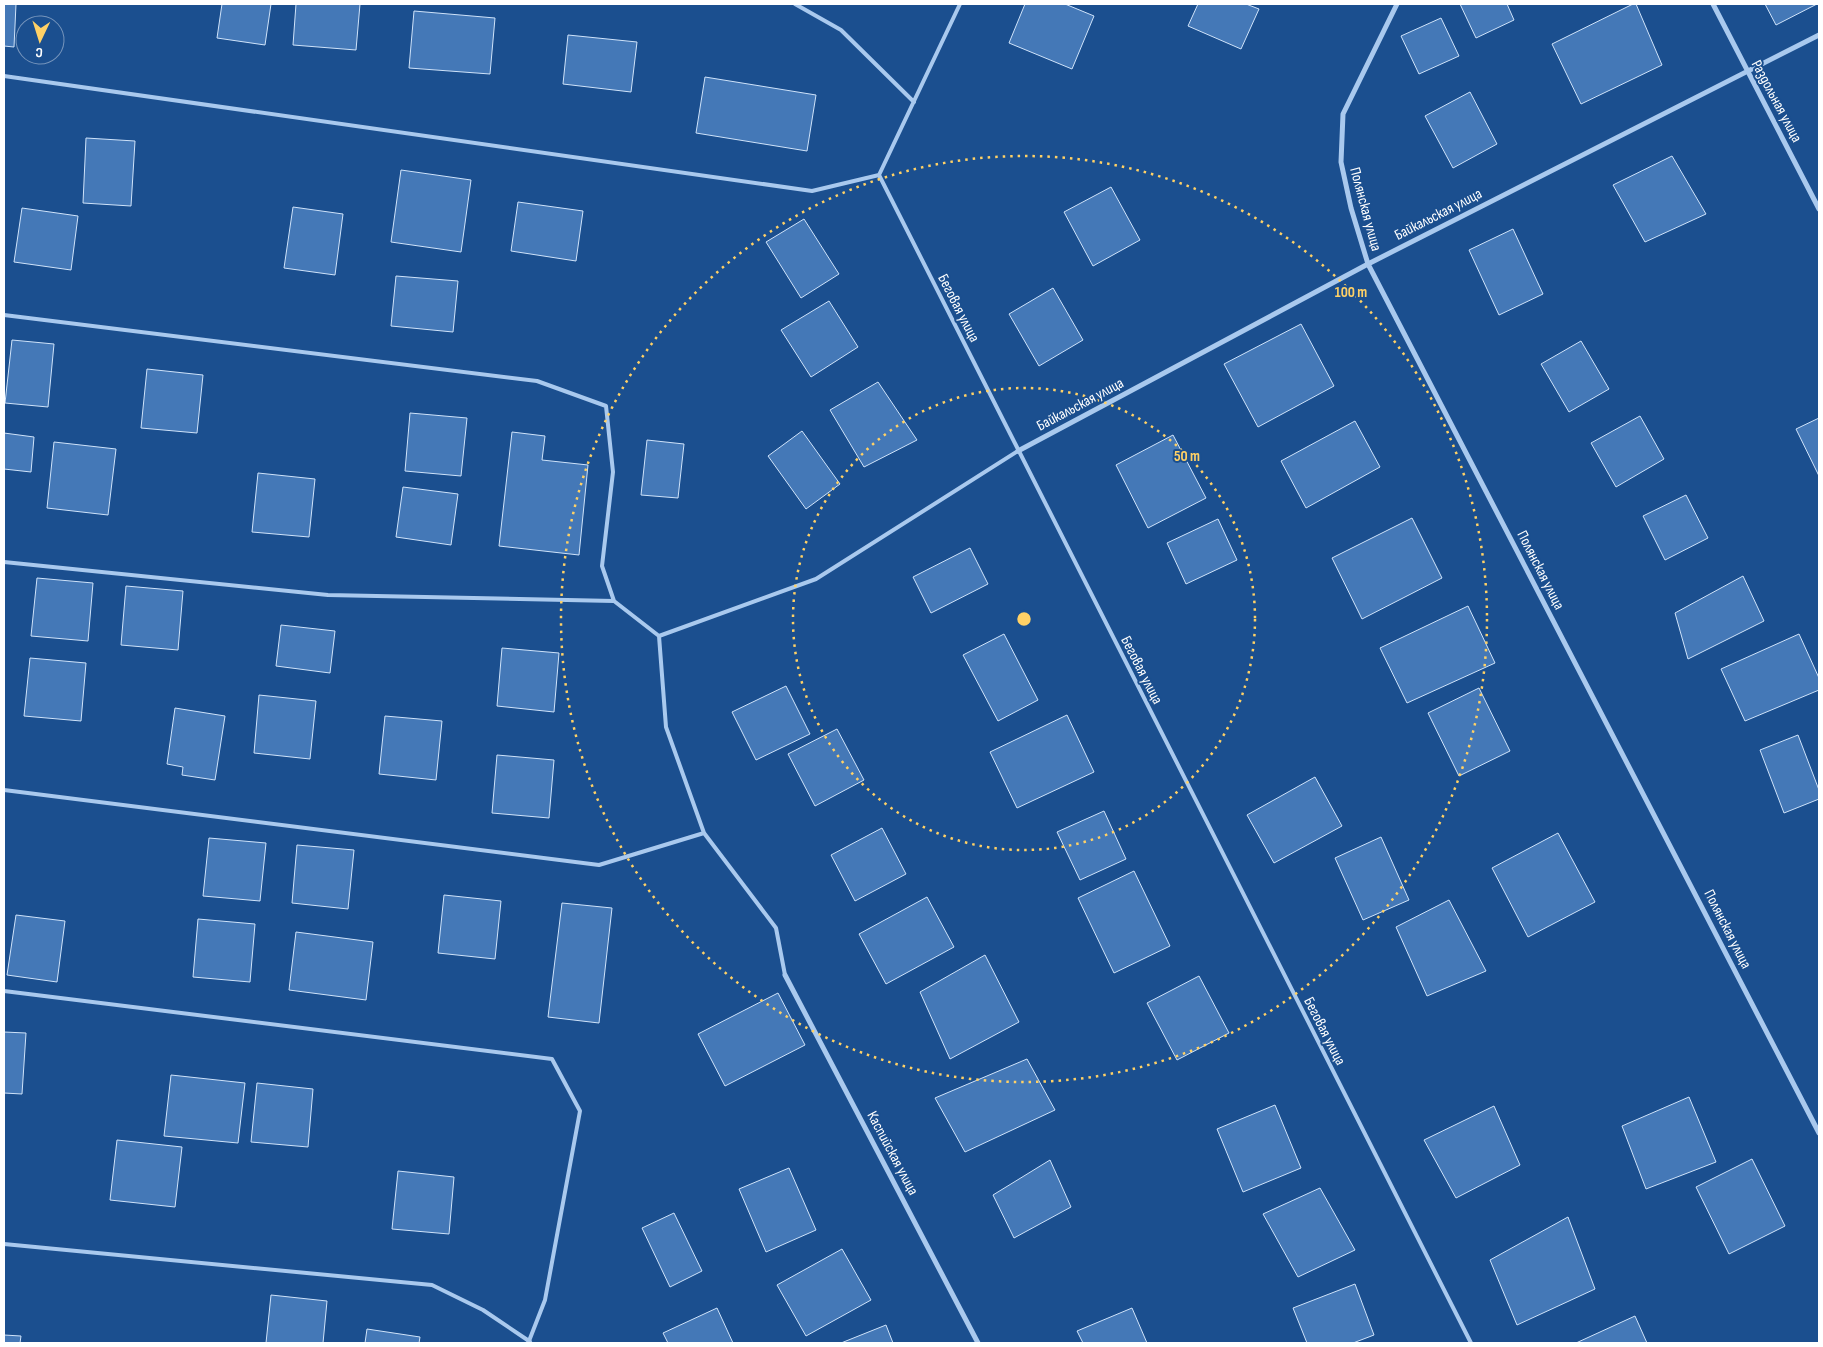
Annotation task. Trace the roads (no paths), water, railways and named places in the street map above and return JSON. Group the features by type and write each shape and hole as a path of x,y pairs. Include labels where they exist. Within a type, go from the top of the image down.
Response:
{"street":[{"name":"Полянская улица","path":"1397,4 1343,114 1341,162 1351,208 1368,264 1819,1133"},
{"name":"Раздольная улица","path":"1714,4 1819,209"},
{"name":"Байкальская улица","path":"1018,452 1368,264 1819,35"},
{"name":"Каспийская улица","path":"785,975 978,1343"}],"lane":[{"path":"796,4 841,30 914,102"},
{"path":"4,76 812,191 879,175 960,4"},
{"name":"Беговая улица","path":"879,175 1471,1343"},
{"path":"4,315 537,381 606,406 613,472 602,566 614,601 659,636 666,727 704,833 776,928 785,975"},
{"path":"659,636 816,580 1018,452"},
{"path":"4,562 328,595 614,601"},
{"path":"4,790 599,865 704,833"},
{"path":"4,991 552,1059 580,1111 545,1300 529,1342 483,1310 432,1285 4,1244"}]}
